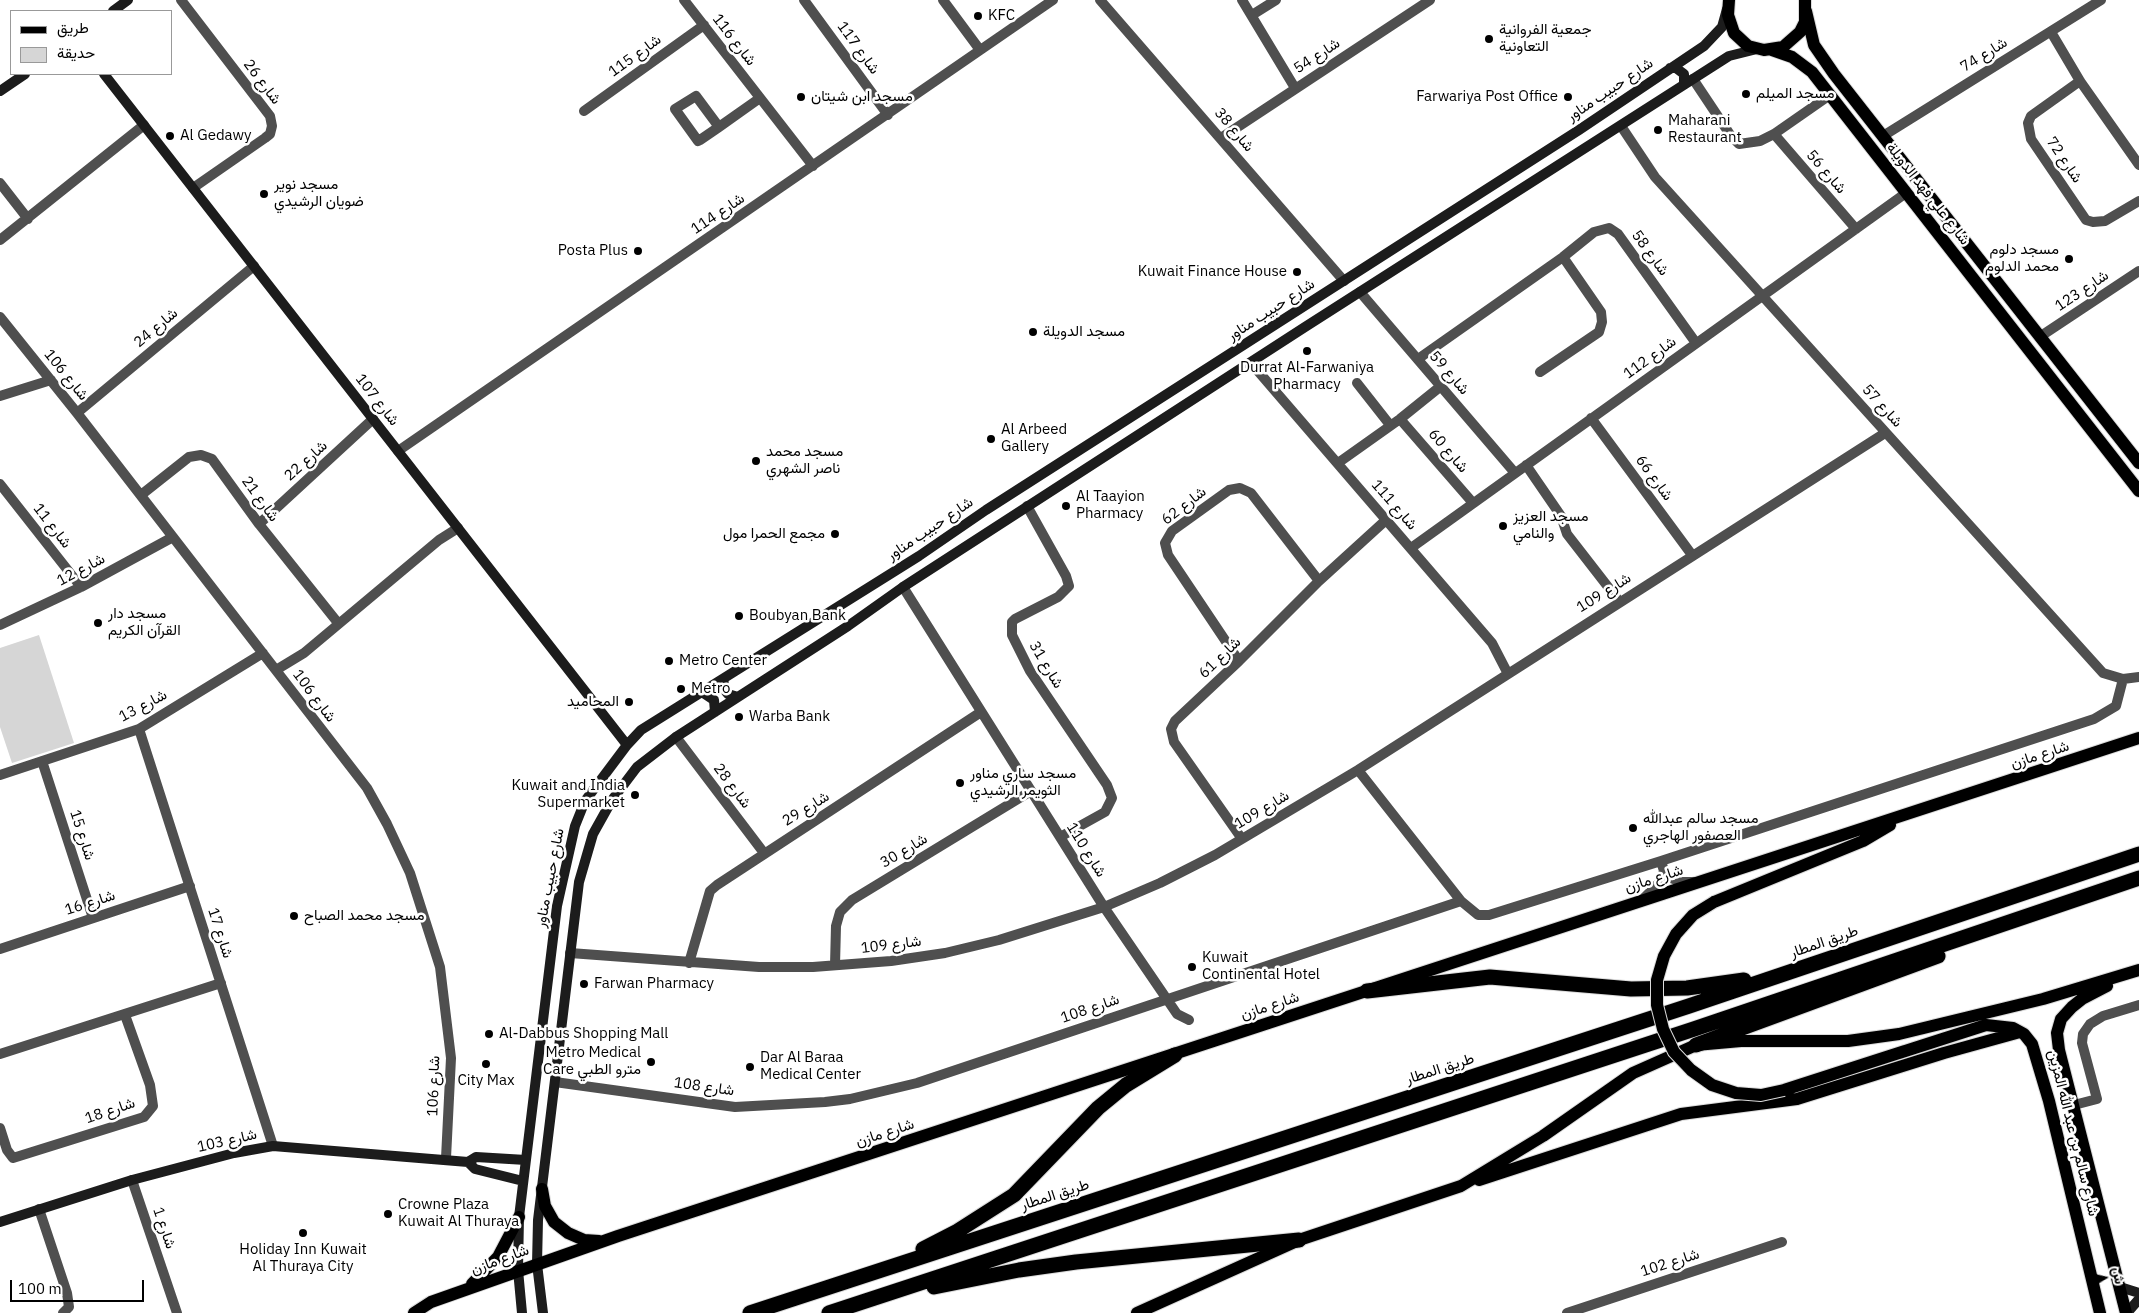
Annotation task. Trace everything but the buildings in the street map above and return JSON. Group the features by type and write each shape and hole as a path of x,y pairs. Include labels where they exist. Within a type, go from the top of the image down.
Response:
{"highway":[{"name":"طريق المطار","path":"750,1313 1778,976 2139,854"},
{"path":"829,1313 1694,1029 2139,878"},
{"path":"1696,1045 1957,949 1983,930"},
{"path":"1367,991 1490,978 1631,989 1687,988 1778,976"},
{"path":"883,1270 956,1232 1014,1195 1098,1108 1126,1085 1175,1055"},
{"path":"862,1302 1019,1270 1299,1240"}],"main road":[{"path":"1729,3 1728,15 1734,33 1740,40 1757,49 1772,50 1788,44 1800,32 1806,3"},
{"name":"شارع علي فهد الدويلة","path":"1806,3 1814,45 1834,74 2139,462"},
{"name":"شارع علي فهد الدويلة","path":"1772,50 1796,60 1812,72 2139,491"},
{"path":"1827,91 1825,79 1834,74"},
{"path":"2085,421 2096,420 2099,413 2098,409"},
{"path":"2100,440 2106,432 2115,431"},
{"name":"شارع مازن","path":"414,1313 431,1302 618,1236 2139,738"},
{"path":"2054,767 2139,746"},
{"path":"1907,814 1863,841 1714,902 1693,915 1676,934 1664,956 1657,980 1657,1005 1663,1030 1674,1052 1691,1070 1712,1085 1736,1093 1761,1095 1784,1090 1986,1025 2007,1026 2020,1032"},
{"path":"1461,1186 1543,1136 1633,1073 1696,1045 1742,1041 1848,1041 1899,1034 2043,999 2139,970"},
{"name":"شارع سالم بن عبد الله المزين","path":"2126,1313 2057,1033 2061,1019 2082,998 2139,970"},
{"path":"1899,1053 2043,999"},
{"path":"1137,1313 1299,1240 1681,1114 1797,1099 2020,1032"},
{"name":"شارع سالم بن عبد الله المزين","path":"2020,1032 2032,1044 2036,1052 2100,1313"},
{"path":"2049,1101 2050,1096 2058,1089 2063,1089 2073,1100"},
{"path":"542,1189 546,1206 554,1222 568,1233 584,1240 601,1241 618,1236"},
{"path":"466,1289 484,1275 498,1258 519,1217"}],"street":[{"path":"114,10 128,0"},
{"name":"شارع 26","path":"181,0 270,116 272,126 270,134 265,138 193,188"},
{"name":"شارع 116","path":"684,0 814,166"},
{"name":"شارع 117","path":"804,0 888,114"},
{"path":"943,0 980,50"},
{"name":"شارع 114","path":"398,452 1054,0"},
{"name":"شارع 38","path":"1100,0 1221,138 1284,215 1295,224 1344,280"},
{"path":"1242,0 1295,88"},
{"path":"1252,15 1276,0"},
{"name":"شارع 54","path":"1221,138 1430,0"},
{"name":"شارع 74","path":"1883,136 2102,0"},
{"name":"شارع حبيب مناور","path":"522,1313 518,1270 519,1217 557,906 575,826 585,801 627,745 641,730 937,544 1129,418 1579,130 1704,46 1722,27 1729,3"},
{"name":"شارع 115","path":"584,111 704,25"},
{"path":"2051,32 2080,81 2139,165"},
{"name":"شارع حبيب مناور","path":"542,1313 536,1264 542,1189 579,882 593,834 612,800 637,767 676,737 848,626 903,587 1360,292 1729,56 1757,49"},
{"path":"1670,68 1676,68 1684,74 1684,85"},
{"path":"0,91 24,75"},
{"name":"شارع 107","path":"105,75 627,745"},
{"path":"1693,79 1731,136 1739,144 1760,141 1774,134 1827,91"},
{"name":"شارع 72","path":"2080,81 2031,116 2028,123 2031,139 2086,220 2093,222 2105,221 2139,202"},
{"path":"719,127 696,96 675,109 697,141 719,127 760,98"},
{"path":"0,240 28,220 144,125"},
{"name":"شارع 57","path":"1621,126 1655,177 2103,673 2123,679 2139,677"},
{"name":"شارع 56","path":"1774,134 1856,229"},
{"path":"0,184 28,220"},
{"name":"شارع 112","path":"1411,548 1906,193"},
{"path":"1438,220 1434,228 1433,237 1439,239 1446,238"},
{"name":"شارع 58","path":"1418,360 1563,257 1594,232 1609,228 1618,234 1696,344"},
{"path":"1540,372 1600,332 1602,322 1601,312 1563,257"},
{"name":"شارع 24","path":"77,413 254,266"},
{"name":"شارع 123","path":"2041,336 2139,271"},
{"name":"شارع 59","path":"1360,292 1515,473"},
{"name":"شارع 106","path":"0,317 141,495 367,788 387,824 406,864 426,917 440,967 448,1017 451,1058 446,1158"},
{"name":"شارع 111","path":"1251,363 1492,643 1507,672"},
{"path":"0,396 51,380"},
{"path":"1357,384 1390,425"},
{"path":"1338,463 1400,419 1441,386"},
{"path":"1129,418 1132,429 1145,430"},
{"name":"شارع 66","path":"1592,418 1692,555"},
{"name":"شارع 60","path":"1400,419 1474,503"},
{"name":"شارع 22","path":"259,524 373,420"},
{"name":"شارع 109","path":"570,953 759,968 891,961 945,953 1051,925 1104,907 1181,873 1358,770 1507,672 1885,433"},
{"name":"شارع 21","path":"141,495 189,457 202,455 212,459 259,524 338,623"},
{"path":"1526,465 1561,516 1568,534 1619,601"},
{"name":"شارع 11","path":"0,484 81,587"},
{"name":"شارع 62","path":"1240,661 1168,555 1165,543 1172,531 1229,490 1240,488 1251,493 1319,581"},
{"name":"شارع 31","path":"1027,506 1066,576 1069,586 1058,597 1015,619 1012,622 1012,634 1030,671 1108,785 1112,798 1104,812 1060,837"},
{"name":"شارع 61","path":"1242,839 1174,742 1171,729 1175,721 1240,661 1319,581 1386,520"},
{"path":"276,670 304,653 438,540 458,528"},
{"name":"شارع 12","path":"0,625 81,587 173,537"},
{"path":"937,544 944,545 947,550 948,556 945,560"},
{"name":"شارع 110","path":"903,587 1104,907 1177,1014 1189,1020"},
{"name":"شارع 13","path":"0,775 139,729 263,653"},
{"path":"724,678 723,688 728,694 738,697"},
{"path":"1358,770 1461,901 1478,915 1488,915 1662,866 2094,719 2116,706 2123,679"},
{"path":"702,692 714,700 715,712"},
{"name":"شارع 29","path":"689,963 710,891 764,853 866,789 981,712"},
{"name":"شارع 17","path":"139,729 273,1146"},
{"name":"شارع 28","path":"676,737 764,853"},
{"name":"شارع 15","path":"42,761 93,918"},
{"name":"شارع 30","path":"835,965 836,926 840,912 852,900 1031,791"},
{"path":"1662,866 1676,880 1699,882"},
{"path":"1642,900 1661,881 1662,866"},
{"name":"شارع 16","path":"0,949 190,886"},
{"name":"شارع 108","path":"555,1082 735,1107 825,1102 881,1092 917,1083 1461,901"},
{"path":"0,1054 221,983"},
{"path":"546,1003 554,1011 564,1006"},
{"path":"2073,1100 2097,1099 2082,1044 2083,1034 2090,1024 2103,1016 2139,1005"},
{"name":"شارع 18","path":"0,1128 7,1150 13,1158 144,1117 153,1106 150,1085 125,1015"},
{"path":"543,1026 553,1022 562,1027"},
{"name":"شارع 103","path":"0,1222 132,1180 234,1153 273,1146 446,1158 468,1162 475,1169 523,1181"},
{"name":"شارع 103","path":"468,1162 476,1157 526,1160"},
{"name":"شارع 1","path":"132,1180 177,1313"},
{"path":"39,1209 67,1294 69,1307 63,1313"},
{"name":"شارع 102","path":"1567,1313 1782,1242"},
{"path":"2120,1288 2139,1293"},
{"path":"2126,1313 2139,1299"}],"green space":[{"path":"39,635 74,743 12,763 0,727 0,648"}],"place":[{"name":"KFC","path":"978,16"},
{"name":"جمعية الفروانية التعاونية","path":"1489,39"},
{"name":"مسجد الميلم","path":"1746,94"},
{"name":"مسجد ابن شيتان","path":"801,97"},
{"name":"Farwariya Post Office","path":"1568,97"},
{"name":"Maharani Restaurant","path":"1658,130"},
{"name":"Al Gedawy","path":"170,136"},
{"name":"مسجد نوير ضويان الرشيدي","path":"264,194"},
{"name":"Posta Plus","path":"638,251"},
{"name":"مسجد دلوم محمد الدلوم","path":"2069,259"},
{"name":"Kuwait Finance House","path":"1297,272"},
{"name":"مسجد الدويلة","path":"1033,332"},
{"name":"Durrat Al-Farwaniya Pharmacy","path":"1307,351"},
{"name":"Al Arbeed Gallery","path":"991,439"},
{"name":"مسجد محمد ناصر الشهري","path":"756,461"},
{"name":"Al Taayion Pharmacy","path":"1066,506"},
{"name":"مسجد العزيز والنامي","path":"1503,526"},
{"name":"مجمع الحمرا مول","path":"835,534"},
{"name":"Boubyan Bank","path":"739,616"},
{"name":"مسجد دار القرآن الكريم","path":"98,623"},
{"name":"Metro Center","path":"669,661"},
{"name":"Metro","path":"681,689"},
{"name":"المحاميد","path":"629,702"},
{"name":"Warba Bank","path":"739,717"},
{"name":"مسجد ساري مناور الثويمر الرشيدي","path":"960,783"},
{"name":"Kuwait and India Supermarket","path":"635,795"},
{"name":"مسجد سالم عبدالله العصفور الهاجري","path":"1633,828"},
{"name":"مسجد محمد الصباح","path":"294,916"},
{"name":"Kuwait Continental Hotel","path":"1192,967"},
{"name":"Farwan Pharmacy","path":"584,984"},
{"name":"Al-Dabbus Shopping Mall","path":"489,1034"},
{"name":"Metro Medical Care مترو الطبي","path":"651,1062"},
{"name":"City Max","path":"486,1064"},
{"name":"Dar Al Baraa Medical Center","path":"750,1067"},
{"name":"Crowne Plaza Kuwait Al Thuraya","path":"388,1214"},
{"name":"Holiday Inn Kuwait Al Thuraya City","path":"303,1233"}]}
